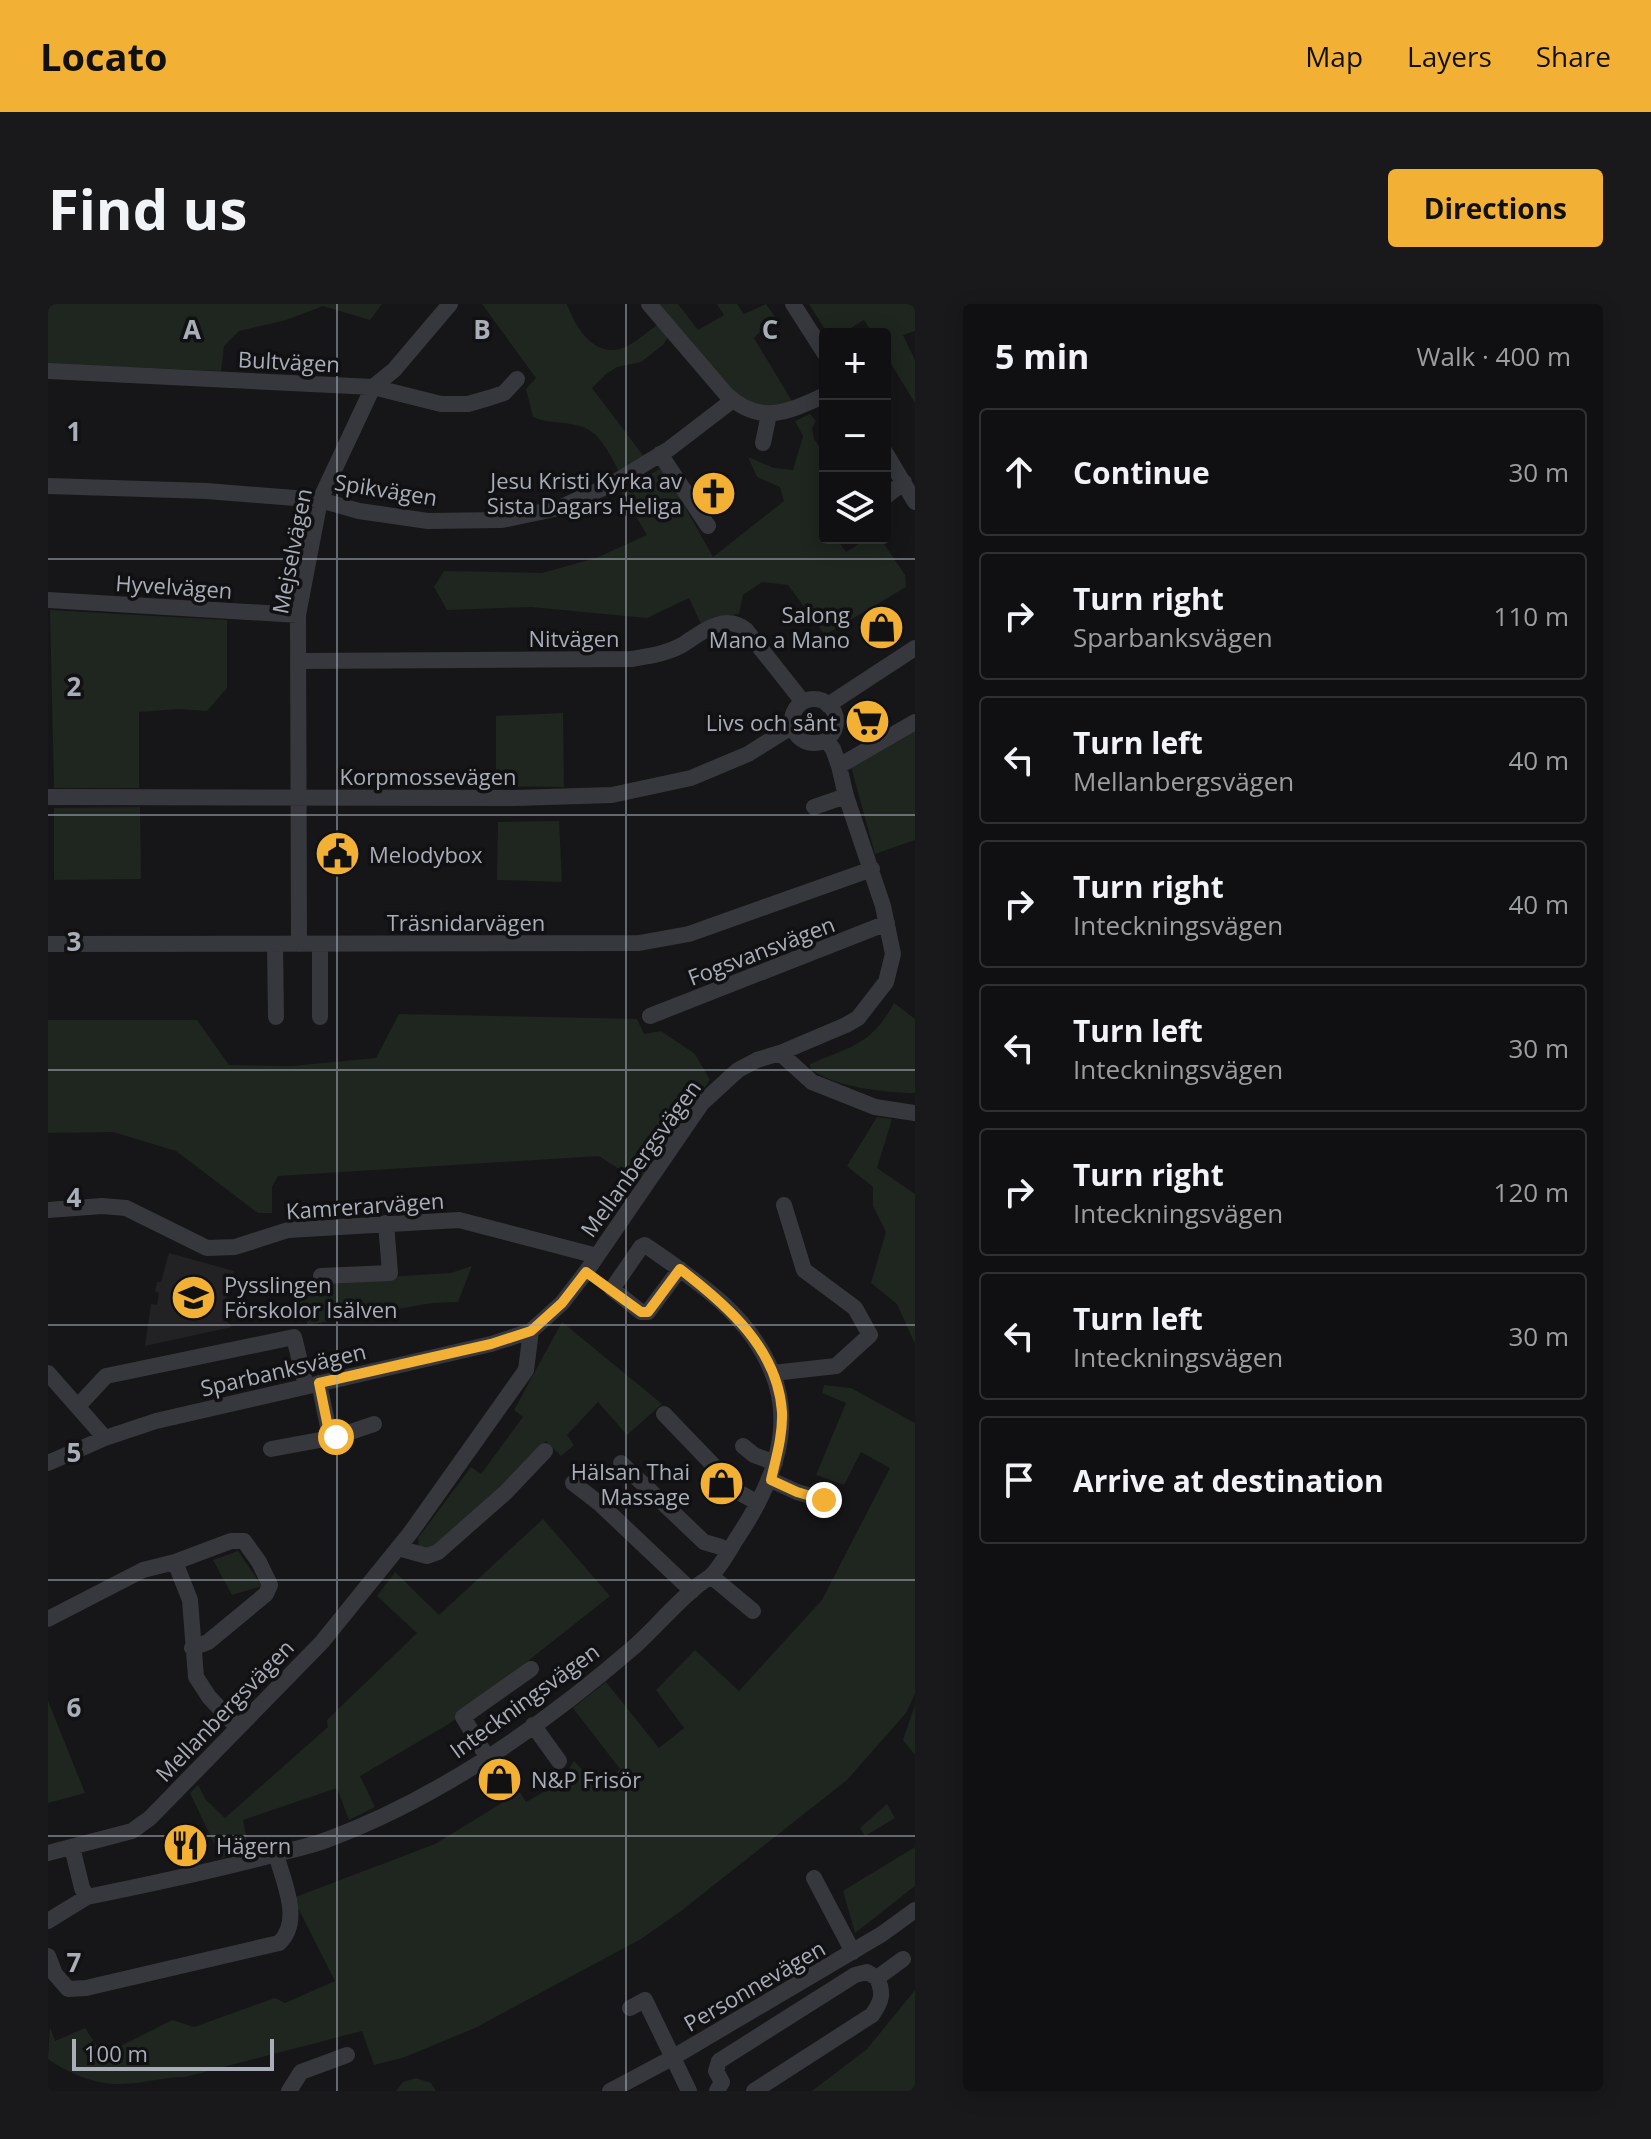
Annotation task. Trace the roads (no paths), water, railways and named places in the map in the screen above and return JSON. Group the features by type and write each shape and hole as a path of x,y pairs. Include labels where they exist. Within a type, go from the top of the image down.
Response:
{"street":[{"name":"Mejselvägen","path":"299,944 298,615 320,500 373,387 394,370 450,304"},
{"path":"649,304 741,407 769,414 781,413 819,397"},
{"path":"793,304 819,345"},
{"name":"Bultvägen","path":"48,371 373,387 441,404 468,404 504,393 517,379"},
{"name":"Spikvägen","path":"48,486 207,491 320,500 359,511 428,521 502,520 559,508 610,485 660,454 733,400"},
{"path":"763,443 769,414"},
{"path":"660,454 708,526"},
{"path":"891,461 915,502"},
{"path":"891,492 904,482"},
{"name":"Hyvelvägen","path":"48,600 298,615"},
{"name":"Nitvägen","path":"299,661 631,659 658,654 681,645 701,630 726,622 739,624 746,630 803,702"},
{"path":"828,705 915,648"},
{"path":"815,699 828,705 834,711 835,730 826,740 815,744 800,740 793,726 795,708 815,699"},
{"path":"839,766 915,722"},
{"name":"Korpmossevägen","path":"48,797 527,798 612,795 691,778 748,754 793,726"},
{"name":"Mellanbergsvägen","path":"48,1853 132,1831 150,1818 322,1642 439,1496 526,1370 531,1331 555,1310 586,1272 702,1103 738,1070 846,1025 868,1007 890,973 893,954 872,869 833,749 826,740"},
{"path":"814,807 846,796"},
{"name":"Träsnidarvägen","path":"48,944 639,943 689,934 872,869"},
{"name":"Fogsvansvägen","path":"650,1016 887,923"},
{"path":"275,944 276,1017"},
{"path":"320,944 320,1017"},
{"path":"780,1053 812,1082 875,1107 915,1113"},
{"path":"773,1373 836,1366 870,1335 855,1308 804,1270 784,1205"},
{"name":"Kamrerarvägen","path":"48,1210 102,1206 126,1208 207,1248 235,1247 288,1230 459,1220 597,1256"},
{"path":"321,1276 390,1273 386,1223"},
{"name":"Inteckningsvägen","path":"48,1921 87,1897 327,1840 401,1808 487,1757 533,1725 634,1646 711,1576 758,1503 773,1472 780,1443 782,1411 773,1373 756,1341 717,1297 645,1245 612,1289"},
{"path":"586,1272 641,1312 648,1312 680,1269"},
{"name":"Sparbanksvägen","path":"48,1463 105,1438 171,1417 491,1344 531,1331"},
{"path":"79,1405 106,1376 294,1337 328,1427 336,1437"},
{"path":"48,1373 105,1438"},
{"path":"664,1414 740,1493 758,1503"},
{"path":"271,1449 336,1437 374,1424"},
{"path":"743,1446 797,1492 824,1500"},
{"path":"398,1548 427,1556 438,1552 506,1492 545,1451"},
{"path":"621,1463 704,1542 728,1552"},
{"path":"573,1483 600,1504 692,1591"},
{"path":"48,1619 143,1570 175,1562 231,1541 244,1541 270,1585 266,1594 208,1642 192,1648"},
{"path":"175,1562 190,1600 196,1677 209,1697 238,1728"},
{"path":"711,1576 753,1611"},
{"path":"487,1757 463,1717 531,1669"},
{"path":"533,1725 559,1761"},
{"path":"72,1847 87,1897"},
{"path":"48,1956 55,1974 68,1989 86,1988 279,1943 291,1924 276,1854"},
{"path":"814,1878 853,1952"},
{"name":"Personnevägen","path":"610,2091 853,1952 915,1910"},
{"path":"754,2091 872,2015 880,2003 882,1990 877,1978 903,1959"},
{"name":"Personnevägen","path":"717,2091 722,2082 716,2071 719,2061 855,1975 867,1972 877,1978"},
{"path":"630,2008 645,2000 689,2091"},
{"path":"289,2091 301,2072 347,2055"}],"place":[{"name":"Jesu Kristi Kyrka av Sista Dagars Heliga","path":"713,493"},
{"name":"Salong Mano a Mano","path":"881,627"},
{"name":"Livs och sånt","path":"868,722"},
{"name":"Melodybox","path":"338,854"},
{"name":"Pysslingen Förskolor Isälven","path":"193,1297"},
{"name":"Hälsan Thai Massage","path":"721,1484"},
{"name":"N&P Frisör","path":"500,1779"},
{"name":"Hägern","path":"185,1845"}]}
